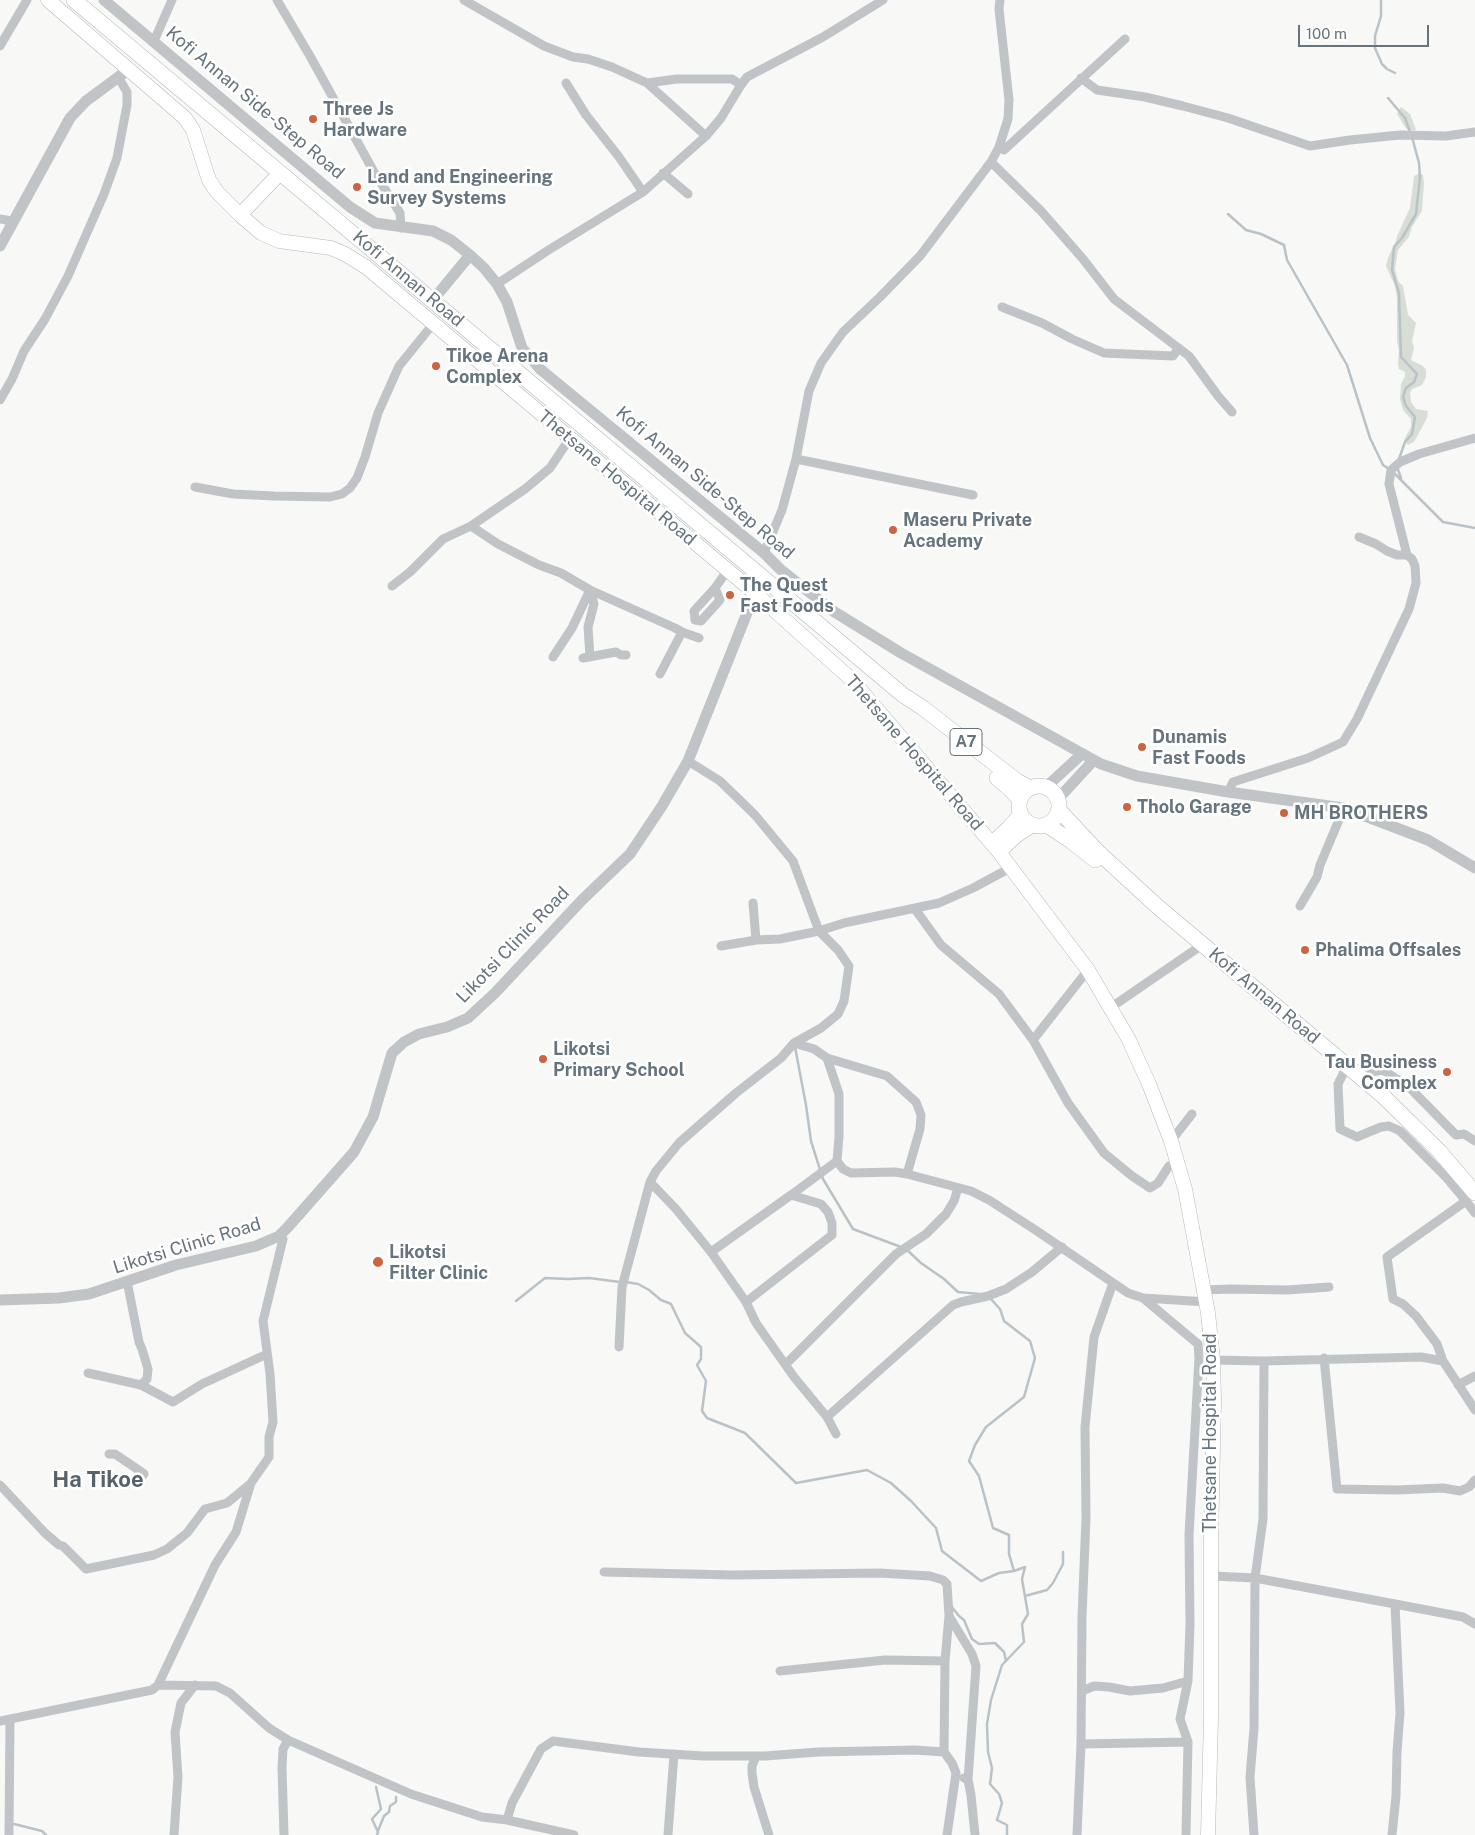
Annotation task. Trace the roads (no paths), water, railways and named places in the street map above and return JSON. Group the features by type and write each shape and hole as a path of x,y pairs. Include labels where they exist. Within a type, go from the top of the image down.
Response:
{"main road":[{"name":"Thetsane Hospital Road","path":"48,0 97,40 123,74 185,118 193,130 209,180 217,192 261,233 279,241 331,248 366,267 755,593 852,680 996,847 1088,970 1128,1038 1149,1084 1171,1141 1185,1189 1205,1296 1213,1360 1211,1718 1208,1835"},
{"name":"Kofi Annan Road","path":"74,0 902,695 918,713 1011,790 1019,799"},
{"path":"240,215 280,173"},
{"name":"Kofi Annan Road","path":"902,695 923,708 1017,781 1030,788"},
{"path":"1046,787 1053,792 1058,805 1052,822 1047,825 1031,826 1020,815 1019,799 1030,788 1046,787"},
{"name":"Kofi Annan Road","path":"1058,805 1098,852 1158,907 1364,1080 1440,1151 1470,1197"},
{"path":"996,847 1008,828 1020,815"},
{"name":"Kofi Annan Road","path":"1047,825 1158,907"},
{"path":"996,847 1031,826"}],"street":[{"path":"0,46 27,0"},
{"name":"Kofi Annan Side-Step Road","path":"104,0 350,207 375,223 433,231 451,240 470,255 497,284 507,302 522,348 540,369 832,611 901,653 1094,761 1137,776 1228,792 1344,808 1428,840 1475,868"},
{"path":"154,41 172,0"},
{"path":"277,0 374,172 400,213 401,228"},
{"path":"464,0 544,46 573,57 588,59 612,67 647,83 706,136"},
{"path":"497,284 643,192 706,136 721,118 747,77 823,38 883,0"},
{"path":"764,553 782,510 796,459 809,390 827,352 842,332 920,256 991,162 999,147 1008,119 1009,100 1000,0"},
{"path":"999,147 1004,150 1125,39"},
{"path":"0,246 70,118 86,101 123,74 127,92 127,105 117,158 104,194 68,276 45,319 24,351 12,379 0,400"},
{"path":"647,83 677,79 732,78 741,85"},
{"path":"1081,78 1097,90 1145,97 1228,118 1310,146 1400,135 1446,136 1475,132"},
{"path":"566,83 586,115 619,157 643,192"},
{"path":"991,162 1041,211 1083,259 1114,299 1189,356 1232,412"},
{"path":"663,173 688,194"},
{"path":"0,219 12,221"},
{"path":"433,300 470,255"},
{"path":"1002,307 1042,323 1104,353 1173,356 1179,348"},
{"path":"195,487 233,494 274,496 330,497 342,494 350,488 357,478 378,413 399,366 433,324"},
{"path":"392,586 410,572 443,539 471,526 507,502 550,468 570,438"},
{"path":"1407,555 1389,484 1391,470 1400,462 1419,454 1475,438"},
{"path":"796,459 972,495"},
{"path":"471,526 498,544 539,565 561,573 590,590 699,638"},
{"path":"1228,792 1233,782 1308,758 1343,742 1357,719 1409,609 1416,583 1415,566 1412,559 1407,555 1396,555 1359,537"},
{"path":"715,588 727,570"},
{"path":"553,657 572,628 590,590"},
{"path":"590,590 594,604 588,627 586,658 616,652 626,655"},
{"name":"Likotsi Clinic Road","path":"0,1300 59,1298 89,1294 176,1265 256,1246 279,1236 319,1194 354,1152 373,1117 392,1053 404,1042 419,1034 447,1027 468,1018 582,900 630,854 662,806 688,761 755,593"},
{"path":"660,674 682,632"},
{"path":"1046,787 1082,754"},
{"path":"619,1347 622,1287 650,1182 656,1171 679,1143 736,1092 781,1058 794,1043 821,1028 838,1014 844,1002 849,966 838,950 819,931 793,861 755,814 720,781 688,761"},
{"path":"1058,805 1094,761"},
{"path":"1300,906 1318,877 1320,865 1344,808"},
{"path":"721,946 756,940 780,939 819,931 844,922 939,903 973,888 1012,867"},
{"path":"753,903 756,940"},
{"path":"915,909 941,945 999,994 1033,1040 1068,1103 1104,1153 1150,1188 1158,1183 1169,1166 1177,1163"},
{"path":"1110,1008 1202,945"},
{"path":"1033,1040 1088,970"},
{"path":"794,1043 814,1049 827,1058 886,1076 916,1102 921,1115 920,1129 907,1174"},
{"path":"827,1058 840,1094 837,1161 851,1173 895,1172 971,1191 989,1200 1062,1247 1128,1293 1143,1298 1205,1296 1230,1289 1272,1291 1329,1287"},
{"path":"1347,1066 1338,1084 1340,1128 1357,1137 1381,1127 1389,1126 1400,1131 1470,1197 1475,1213"},
{"path":"1364,1080 1372,1072 1383,1070 1409,1087 1456,1135 1464,1134 1475,1141"},
{"path":"1171,1141 1192,1114"},
{"path":"711,1252 837,1161"},
{"path":"650,1182 676,1209 711,1252 746,1302 756,1323 794,1377 827,1417 836,1434"},
{"path":"786,1364 896,1254 926,1234 946,1214 954,1201 958,1188"},
{"path":"746,1302 832,1235 832,1223 828,1212 821,1204 791,1195"},
{"path":"1470,1197 1387,1257 1393,1299 1403,1304 1416,1316 1437,1344 1443,1362 1475,1410"},
{"path":"0,1485 45,1533 59,1545 63,1546 86,1569 154,1554 167,1549 187,1533 205,1509 227,1504 251,1483 269,1457 269,1437 273,1422 270,1374 263,1321 283,1239 279,1236"},
{"path":"827,1417 953,1305 1006,1289 1032,1272 1062,1247"},
{"path":"128,1281 138,1342 148,1369 147,1379 142,1385"},
{"path":"1077,1835 1086,1518 1085,1427 1094,1337 1113,1283"},
{"path":"1143,1298 1198,1344 1189,1535 1190,1624 1188,1681 1180,1719 1188,1742 1186,1835"},
{"path":"88,1373 142,1385 173,1402 202,1384 267,1354"},
{"path":"1213,1360 1264,1361 1421,1356 1443,1362"},
{"path":"1324,1358 1337,1489 1396,1490 1443,1488 1460,1491 1469,1487 1475,1480"},
{"path":"1254,1835 1250,1778 1254,1728 1255,1578 1263,1519 1264,1361"},
{"path":"1458,1385 1475,1376"},
{"path":"109,1454 115,1454 143,1473 140,1477"},
{"path":"0,1721 152,1690 158,1685 215,1565 236,1532 251,1483"},
{"path":"604,1572 733,1575 879,1573 930,1576 943,1580 947,1584 949,1616 945,1661 944,1752 956,1772 947,1835"},
{"path":"1212,1576 1255,1578 1463,1617 1475,1624"},
{"path":"1392,1835 1400,1713 1395,1604"},
{"path":"949,1616 972,1654 976,1666 968,1780 974,1808 975,1835"},
{"path":"780,1671 885,1660 945,1661"},
{"path":"1082,1691 1094,1686 1130,1691 1164,1688 1188,1681"},
{"path":"158,1685 216,1686 230,1694 269,1728 288,1740 411,1794 482,1817 507,1820 574,1835"},
{"path":"174,1835 178,1777 176,1732 181,1703 195,1685"},
{"path":"9,1835 10,1719"},
{"path":"284,1835 282,1768 283,1749 288,1740"},
{"path":"507,1820 512,1802 541,1749 553,1741 639,1752 703,1756 756,1756 887,1750 944,1752"},
{"path":"1081,1744 1188,1742"},
{"path":"668,1835 674,1754"},
{"path":"756,1756 752,1766 754,1787 769,1835"},
{"path":"956,1772 968,1780"}],"waterway":[{"path":"1381,0 1381,16 1375,36 1375,48 1382,64 1395,73"},
{"path":"1388,98 1405,118 1410,132"},
{"path":"1399,459 1405,442 1412,434 1415,417 1406,406 1403,397 1406,388 1414,382 1417,374 1401,357 1399,293 1392,270 1394,247 1402,238 1416,214 1420,177 1419,163 1412,137"},
{"path":"1228,214 1246,230 1261,234 1284,245 1287,260 1347,365 1370,438 1383,465 1389,469"},
{"path":"1397,467 1401,478"},
{"path":"1393,472 1443,522 1475,528"},
{"path":"795,1047 811,1141 823,1179 853,1229 901,1247"},
{"path":"906,1249 958,1292 980,1294"},
{"path":"516,1301 545,1278 589,1278 620,1282"},
{"path":"626,1282 638,1284 661,1300 671,1304 685,1333 701,1347 701,1359 697,1365 706,1381 702,1411 707,1418 745,1433 796,1483 867,1470 891,1483 911,1501 936,1528 942,1551 981,1581 999,1573 1025,1567 1022,1579 1028,1614 1022,1624 1024,1642 1002,1665 991,1700 987,1724 988,1752 992,1768 990,1784 999,1794 1002,1803 997,1820 1007,1825 1007,1835"},
{"path":"990,1298 1000,1309 1004,1321 1030,1341 1035,1358 1024,1397 986,1427 975,1445 969,1461 979,1476 993,1528 1009,1535 1009,1554 1014,1571"},
{"path":"1025,1596 1047,1590 1063,1564 1063,1552"},
{"path":"951,1606 964,1620 972,1639 979,1644 995,1643 1004,1652 1006,1661"},
{"path":"376,1787 381,1809 372,1819 378,1832 377,1835"},
{"path":"378,1831 384,1816 389,1812 390,1806 396,1802 396,1797"},
{"path":"14,1824 42,1831 46,1835"}],"place":[{"name":"Three Js Hardware","path":"313,119"},
{"name":"Land and Engineering Survey Systems","path":"357,187"},
{"name":"Tikoe Arena Complex","path":"436,366"},
{"name":"Maseru Private Academy","path":"893,530"},
{"name":"The Quest Fast Foods","path":"730,595"},
{"name":"Dunamis Fast Foods","path":"1142,747"},
{"name":"Tholo Garage","path":"1127,807"},
{"name":"MH BROTHERS","path":"1284,813"},
{"name":"Phalima Offsales","path":"1305,950"},
{"name":"Likotsi Primary School","path":"543,1059"},
{"name":"Tau Business Complex","path":"1447,1072"},
{"name":"Likotsi Filter Clinic","path":"378,1262"}],"district":[{"name":"Ha Tikoe","path":"98,1480"}]}
